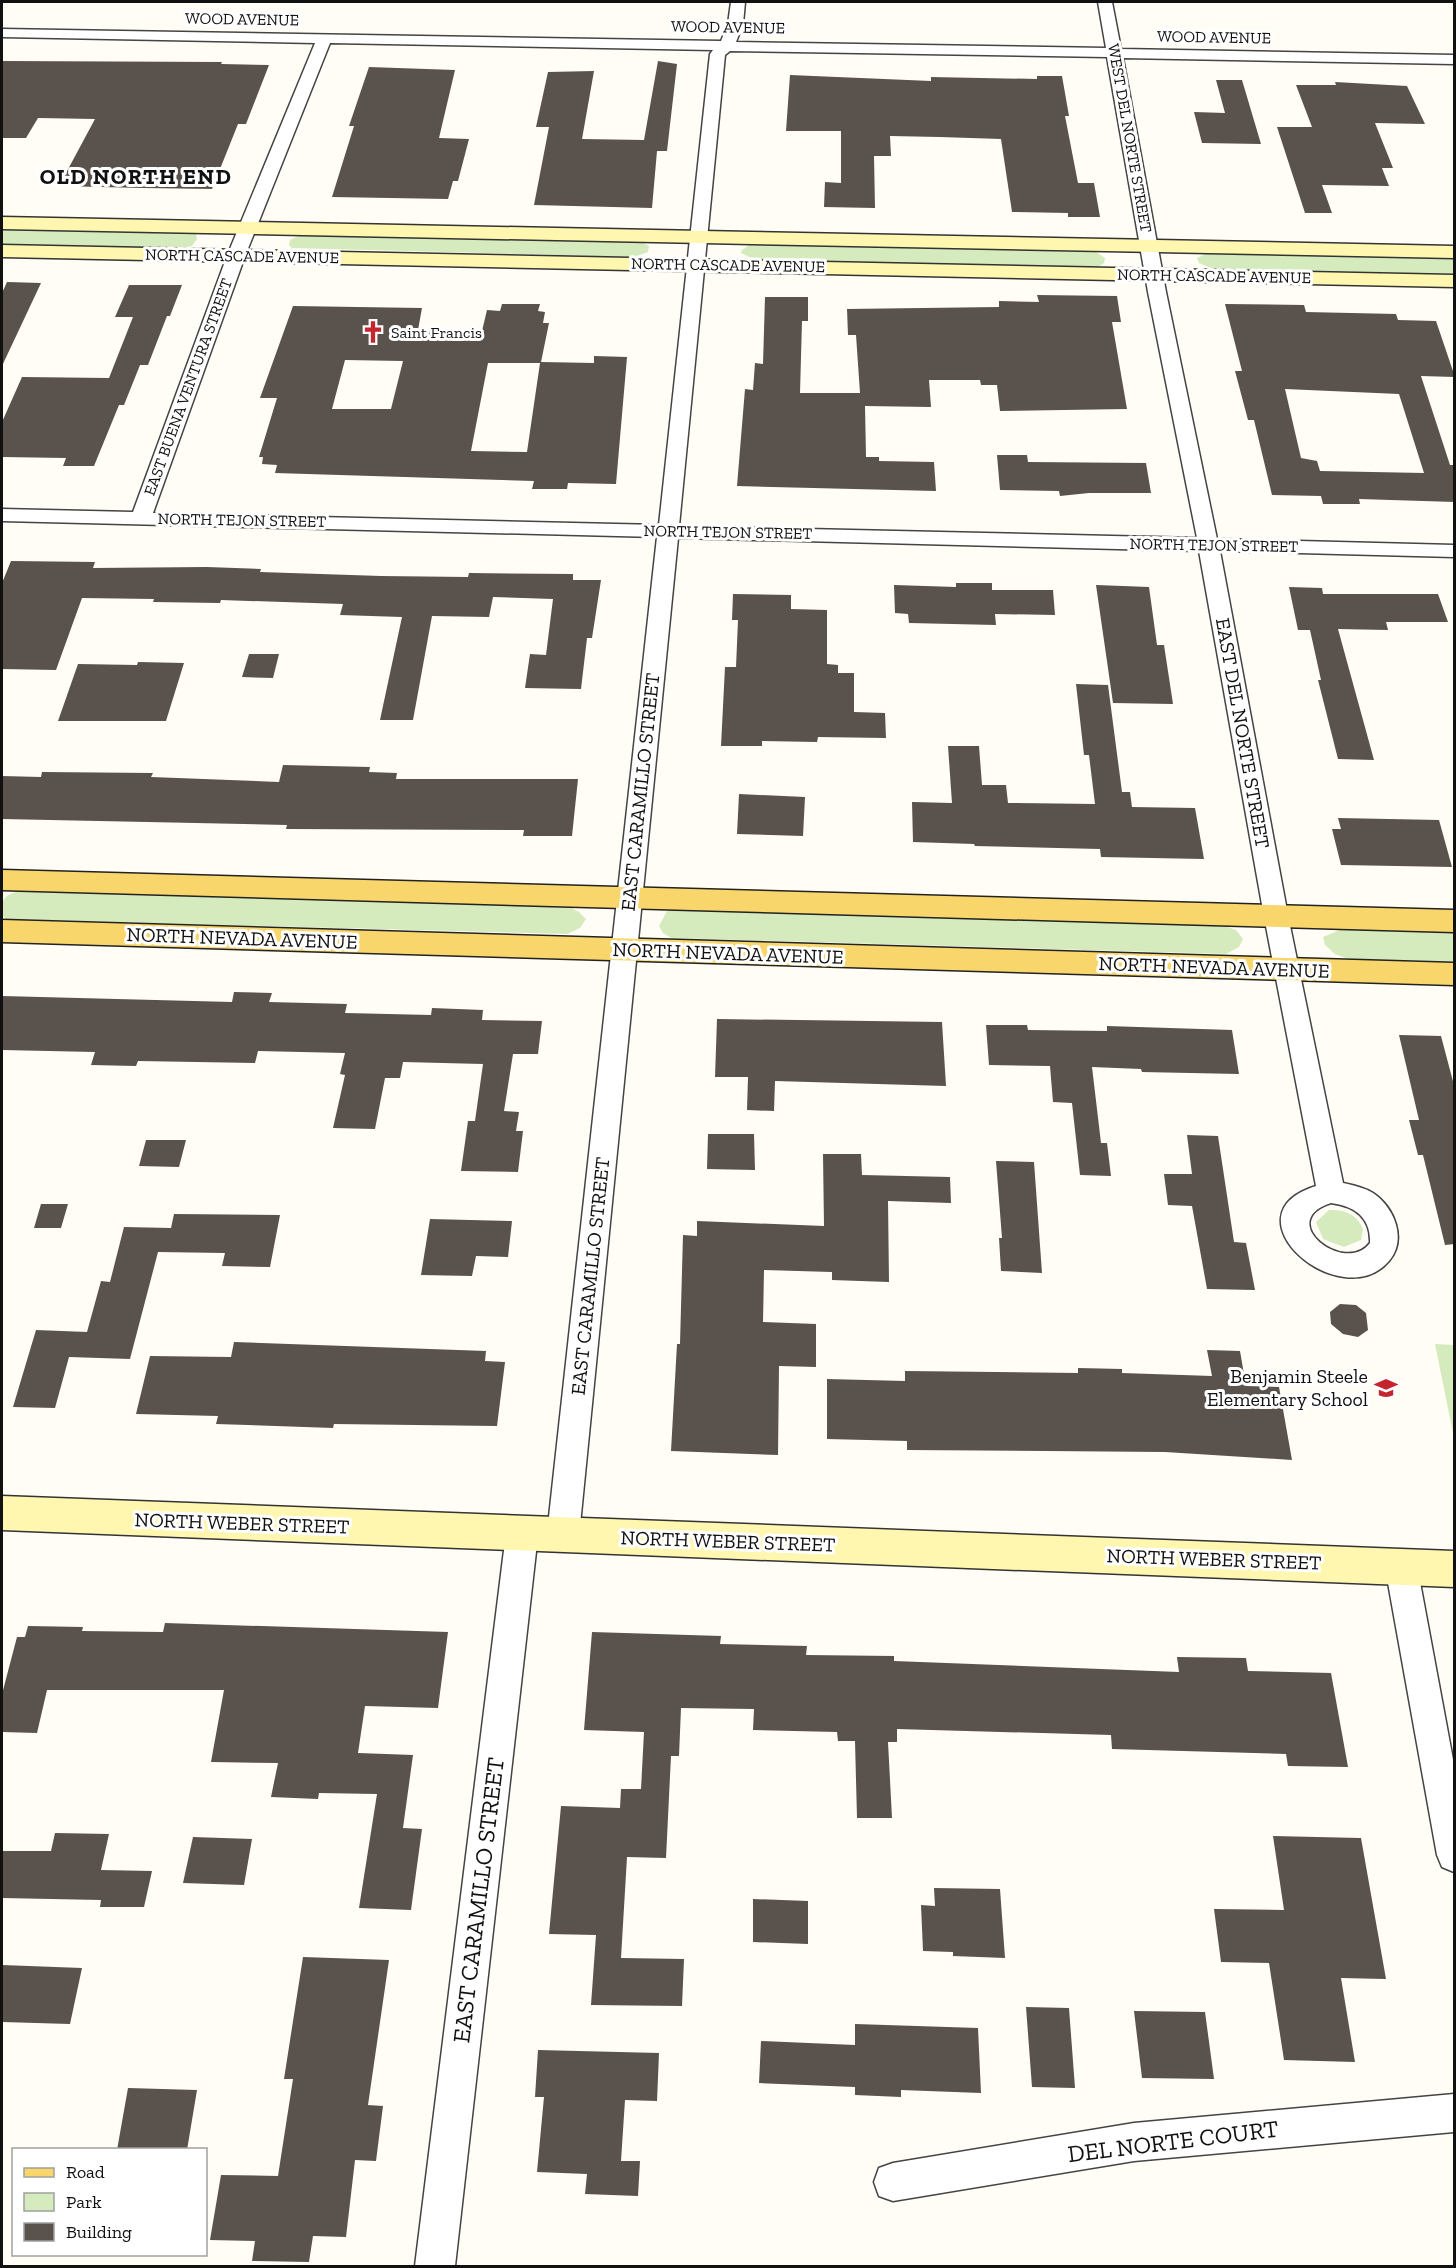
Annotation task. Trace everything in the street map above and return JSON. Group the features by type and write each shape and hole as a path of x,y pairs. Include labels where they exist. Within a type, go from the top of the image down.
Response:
{"main road":[{"name":"NORTH CASCADE AVENUE","path":"2,223 1455,252"},
{"name":"NORTH CASCADE AVENUE","path":"2,251 1455,281"},
{"path":"2,879 1455,921"},
{"name":"NORTH NEVADA AVENUE","path":"2,931 1455,974"},
{"name":"NORTH WEBER STREET","path":"2,1513 1455,1569"}],"street":[{"name":"EAST CARAMILLO STREET","path":"563,1535 697,237 718,54 728,45 735,33 738,2"},
{"name":"WEST DEL NORTE STREET","path":"1105,2 1154,274"},
{"name":"WOOD AVENUE","path":"2,33 1455,59"},
{"name":"EAST BUENA VENTURA STREET","path":"141,518 236,256 324,39"},
{"name":"EAST DEL NORTE STREET","path":"1154,274 1209,545 1276,916 1331,1192"},
{"name":"NORTH TEJON STREET","path":"2,515 1455,550"},
{"name":"EAST CARAMILLO STREET","path":"435,2266 522,1534"},
{"path":"1401,1566 1455,1855"},
{"name":"DEL NORTE COURT","path":"893,2182 1134,2142 1455,2113"}],"green space":[{"path":"2,228 191,232 196,234 197,239 192,246 184,248 2,244"},
{"path":"302,234 640,241 649,246 648,252 634,257 292,248 289,245 290,240"},
{"path":"752,243 1093,250 1105,258 1104,263 1098,267 756,260 741,253"},
{"path":"1207,253 1454,258 1454,274 1213,269 1199,263 1197,258"},
{"path":"23,890 566,905 586,919 580,928 567,934 6,919 2,915 3,900 12,893"},
{"path":"676,908 1222,925 1236,930 1243,939 1239,947 1226,954 671,938 663,933 659,926 667,911"},
{"path":"1342,929 1454,932 1454,962 1348,959 1335,954 1325,945 1323,937"},
{"path":"1329,1210 1340,1210 1354,1216 1363,1229 1361,1240 1344,1247 1323,1239 1316,1222"},
{"path":"1435,1344 1454,1345 1454,1438"}],"building":[{"path":"2,61 222,62 221,64 269,65 246,124 238,124 212,189 143,188 59,186 95,119 38,118 26,138 2,138"},
{"path":"658,61 677,64 667,151 657,151 652,208 534,205 549,127 536,127 548,72 594,71 582,139 644,140"},
{"path":"369,67 455,70 439,138 469,139 458,181 453,181 448,199 332,197 354,126 349,126"},
{"path":"790,75 931,81 931,77 1037,79 1037,76 1062,76 1069,116 1065,116 1078,183 1094,183 1100,217 1068,217 1068,213 1012,212 1001,139 890,136 891,156 874,156 875,208 824,207 825,182 841,183 841,131 786,131"},
{"path":"1216,80 1242,80 1261,144 1202,143 1194,112 1225,113"},
{"path":"1335,82 1407,86 1425,124 1375,123 1393,168 1382,168 1389,186 1322,185 1332,213 1305,213 1277,127 1312,127 1296,85 1336,85"},
{"path":"7,282 41,283 2,366 2,293"},
{"path":"129,285 182,285 148,365 140,365 124,405 119,405 94,466 63,466 66,458 2,457 2,422 22,377 109,378 133,317 115,317"},
{"path":"1037,295 1117,296 1121,322 1112,322 1127,409 1000,411 997,385 981,385 980,380 929,380 931,407 865,406 866,457 879,457 879,461 934,462 936,491 737,486 745,389 753,390 755,363 763,364 765,297 808,297 808,321 802,321 800,393 860,393 856,335 848,335 847,309 999,307 999,301 1039,302"},
{"path":"502,304 540,304 538,311 545,312 543,323 549,323 541,362 594,363 594,356 627,357 616,484 568,483 567,489 532,489 534,481 275,473 277,465 262,464 263,457 259,457 277,398 260,398 293,306 422,308 418,330 482,331 487,310 500,311","holes":["345,360 403,361 391,409 332,409","488,363 540,363 527,452 471,451"]},
{"path":"1225,304 1304,305 1306,312 1396,314 1398,320 1436,321 1455,377 1421,376 1450,465 1455,465 1455,502 1359,499 1360,504 1323,504 1321,496 1272,495 1254,420 1248,420 1235,371 1242,371","holes":["1285,389 1399,394 1424,473 1320,471 1317,461 1301,458"]},
{"path":"997,455 1027,455 1028,462 1146,463 1151,493 1089,493 1060,496 1059,491 1000,490"},
{"path":"11,561 95,562 93,568 207,567 261,569 260,572 381,576 468,577 469,573 573,574 573,580 601,580 592,638 587,638 581,689 525,688 530,654 546,655 553,599 493,597 489,617 432,616 413,720 380,720 402,617 340,615 343,604 221,600 220,603 153,602 154,599 82,598 56,670 2,669 2,583"},
{"path":"956,583 992,583 992,590 1053,590 1055,615 995,614 996,625 909,623 908,614 895,613 894,585 956,587"},
{"path":"1096,585 1149,587 1157,645 1164,645 1173,704 1113,703"},
{"path":"1289,587 1322,588 1323,594 1438,594 1448,622 1386,622 1388,630 1338,629 1374,760 1338,759 1318,680 1321,680 1310,630 1298,630"},
{"path":"733,594 791,595 791,609 827,610 827,664 838,665 838,673 854,673 854,712 885,713 886,738 818,737 817,742 762,741 762,746 721,746 725,667 736,667 738,620 732,620"},
{"path":"249,654 279,654 273,678 242,677"},
{"path":"138,662 184,663 166,721 58,721 78,664 137,665"},
{"path":"1076,684 1108,685 1122,792 1130,792 1132,807 1195,808 1204,859 1101,857 1100,849 913,842 912,802 952,803 948,746 979,746 982,785 1006,785 1008,803 1095,804 1089,755 1084,755"},
{"path":"283,765 370,767 369,772 397,773 396,779 578,779 572,836 523,836 524,830 286,829 287,825 2,819 2,776 41,777 42,772 153,773 151,777 279,782"},
{"path":"739,794 805,797 803,836 737,834"},
{"path":"1338,818 1439,820 1452,867 1341,865 1332,829 1341,829"},
{"path":"234,992 272,993 269,1002 347,1004 345,1013 431,1015 432,1008 483,1010 482,1020 542,1021 538,1054 513,1054 504,1111 519,1112 516,1131 523,1131 518,1172 461,1171 468,1121 475,1121 483,1064 403,1062 400,1078 385,1078 375,1129 333,1128 345,1075 340,1074 345,1053 258,1051 255,1063 138,1061 136,1066 91,1065 95,1052 2,1050 2,996 232,1002"},
{"path":"717,1019 942,1022 946,1086 775,1081 774,1111 747,1110 748,1077 715,1077"},
{"path":"986,1025 1027,1025 1028,1030 1107,1031 1107,1026 1232,1030 1239,1074 1142,1072 1141,1069 1092,1067 1101,1143 1107,1143 1111,1176 1080,1175 1072,1103 1053,1102 1050,1066 989,1065"},
{"path":"1399,1035 1441,1036 1455,1089 1455,1244 1445,1245 1423,1155 1418,1155 1409,1120 1419,1120"},
{"path":"708,1134 754,1134 755,1170 707,1169"},
{"path":"1187,1135 1218,1136 1234,1242 1246,1243 1255,1290 1207,1289 1192,1206 1168,1205 1164,1174 1192,1174"},
{"path":"146,1140 186,1140 179,1167 139,1166"},
{"path":"823,1154 861,1154 862,1175 950,1177 951,1203 888,1201 889,1282 832,1280 832,1272 764,1270 763,1322 816,1324 816,1367 779,1366 778,1455 671,1451 677,1344 680,1344 683,1235 697,1236 697,1221 824,1226"},
{"path":"996,1161 1034,1162 1042,1273 1001,1271 999,1238 1002,1238"},
{"path":"41,1204 68,1204 61,1228 34,1228"},
{"path":"174,1214 280,1215 270,1267 222,1266 225,1253 158,1252 130,1359 69,1357 55,1408 13,1407 36,1330 87,1332 101,1281 110,1282 124,1227 171,1228"},
{"path":"430,1219 512,1221 508,1257 476,1256 472,1276 421,1275"},
{"path":"1340,1304 1356,1305 1366,1313 1368,1330 1358,1337 1343,1334 1331,1324 1330,1312"},
{"path":"234,1342 486,1351 485,1361 505,1362 497,1426 334,1424 333,1428 216,1424 218,1416 136,1414 150,1356 231,1357"},
{"path":"1207,1350 1240,1351 1246,1386 1279,1387 1292,1460 1165,1452 907,1450 907,1441 827,1439 827,1379 905,1381 905,1371 1078,1373 1078,1368 1122,1369 1122,1373 1212,1376"},
{"path":"165,1623 448,1632 438,1708 365,1706 358,1753 413,1755 403,1828 422,1829 411,1910 359,1908 377,1794 319,1793 318,1799 271,1797 278,1763 211,1762 224,1690 47,1690 37,1733 2,1732 2,1694 17,1637 25,1637 28,1626 83,1627 82,1631 163,1632"},
{"path":"592,1632 721,1636 720,1644 807,1646 806,1655 894,1656 894,1661 1179,1672 1177,1657 1246,1658 1248,1671 1331,1673 1348,1767 1288,1766 1286,1754 1112,1749 1111,1735 897,1729 897,1742 888,1742 892,1818 857,1818 855,1741 838,1741 837,1732 753,1730 754,1709 681,1708 679,1756 671,1756 666,1858 627,1857 621,1958 684,1959 682,2006 591,2005 596,1935 549,1934 561,1806 620,1808 621,1789 641,1789 644,1732 584,1730"},
{"path":"55,1833 109,1834 101,1870 152,1871 144,1907 100,1907 101,1900 2,1898 2,1851 51,1851"},
{"path":"1273,1836 1361,1838 1386,1979 1341,1978 1355,2062 1284,2060 1269,1963 1221,1962 1214,1909 1284,1910"},
{"path":"193,1837 252,1839 244,1885 183,1883"},
{"path":"934,1888 1000,1889 1005,1958 953,1956 953,1952 923,1951 921,1905 935,1906"},
{"path":"753,1899 808,1901 808,1944 753,1942"},
{"path":"303,1957 389,1960 368,2105 383,2106 376,2161 355,2160 346,2237 313,2236 309,2262 252,2261 255,2241 210,2240 221,2175 278,2176 293,2079 284,2079"},
{"path":"2,1965 82,1968 70,2024 2,2022"},
{"path":"1026,2007 1069,2008 1075,2088 1032,2087"},
{"path":"1134,2011 1205,2012 1214,2079 1142,2078"},
{"path":"855,2024 978,2028 981,2093 901,2090 901,2097 855,2095 855,2087 759,2083 761,2041 855,2045"},
{"path":"538,2050 659,2053 657,2101 625,2100 621,2161 640,2161 638,2196 585,2194 587,2174 537,2172 544,2097 535,2097"},
{"path":"128,2088 197,2090 187,2148 117,2148"}],"place":[{"name":"Saint Francis","path":"373,332"},
{"name":"Benjamin Steele Elementary School","path":"1386,1388"}],"district":[{"name":"OLD NORTH END","path":"136,176"}]}
